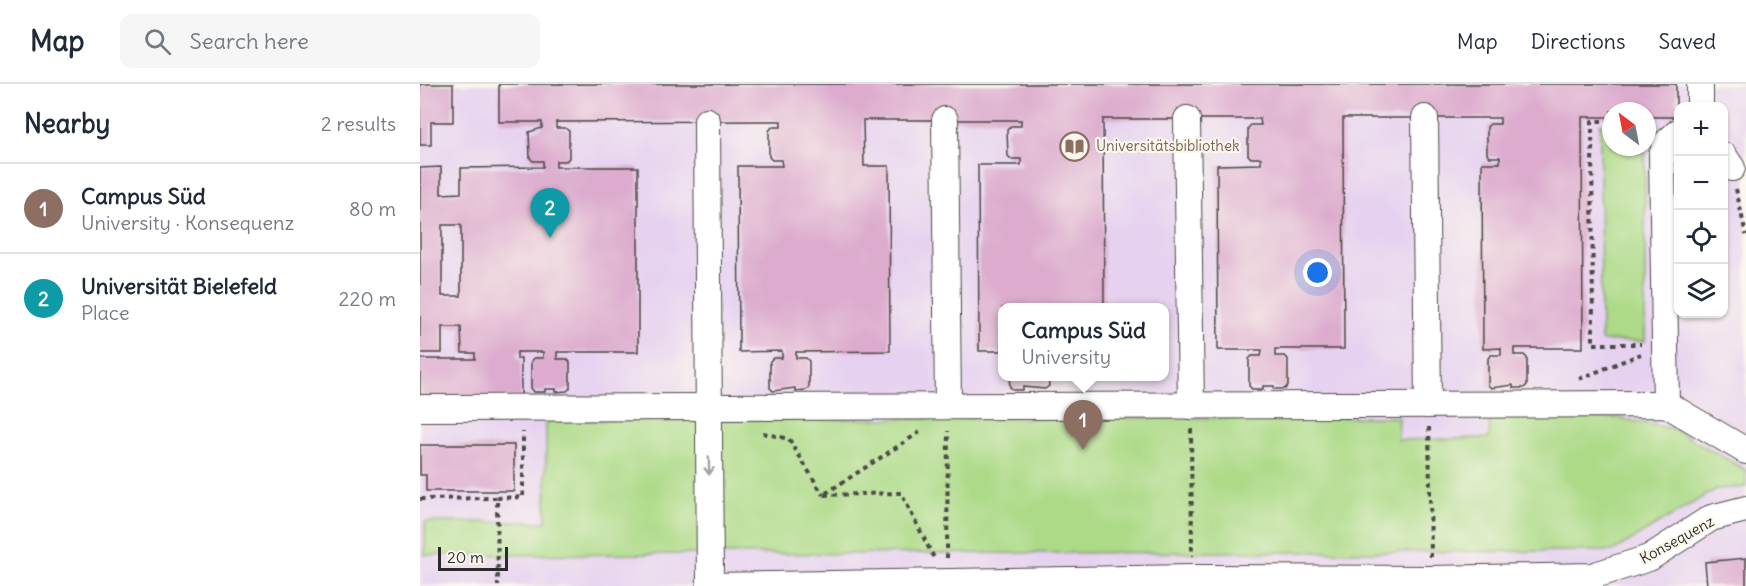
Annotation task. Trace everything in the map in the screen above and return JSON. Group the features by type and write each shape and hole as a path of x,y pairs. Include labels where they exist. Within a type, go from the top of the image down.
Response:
{"street":[{"path":"1700,84 1700,102"},
{"path":"1425,118 1428,405"},
{"path":"1187,119 1191,406"},
{"path":"945,120 948,410"},
{"path":"706,121 709,586"},
{"path":"1665,404 1662,155 1667,142 1674,136"},
{"path":"420,408 708,407 948,410 1191,406 1665,404 1746,450"},
{"name":"Konsequenz","path":"709,586 1192,578 1431,583 1592,576 1648,558 1711,518 1746,509"}],"path":[{"path":"1602,121 1592,121 1593,344 1645,344"},
{"path":"1728,166 1746,235"},
{"path":"1569,383 1652,349"},
{"path":"1428,405 1431,583"},
{"path":"1191,406 1192,578"},
{"path":"823,495 948,410"},
{"path":"946,583 948,410"},
{"path":"420,499 524,497 523,430"},
{"path":"755,431 789,439 823,495"},
{"path":"823,495 901,493 946,583"},
{"path":"497,498 498,586"}],"shaded area":[{"path":"420,84 1746,84 1746,586 420,586"}],"green space":[{"path":"1600,124 1602,124 1602,156 1645,156 1645,341 1601,341"},
{"path":"1399,417 1398,440 1489,438 1490,417 1619,418 1674,429 1746,470 1746,487 1716,489 1613,551 425,555 425,522 546,522 546,420"}],"building":[{"path":"420,84 453,84 453,122 431,122 431,145 420,145"},
{"path":"499,84 1676,84 1674,117 1656,117 1656,102 1602,102 1602,117 1582,117 1583,348 1514,348 1514,355 1524,355 1527,358 1527,385 1524,388 1513,388 1513,385 1491,388 1488,385 1488,358 1491,355 1501,355 1501,348 1483,349 1482,163 1500,163 1500,157 1490,157 1487,154 1487,127 1490,124 1500,124 1500,118 1343,118 1344,349 1275,349 1275,356 1285,356 1288,359 1288,385 1285,389 1263,386 1263,389 1252,389 1249,386 1249,359 1252,356 1261,356 1262,350 1218,350 1217,165 1261,164 1261,158 1251,158 1248,155 1248,128 1251,125 1261,125 1260,119 1103,119 1104,303 998,303 998,351 979,351 978,165 1021,165 1021,159 1011,159 1008,156 1007,130 1011,126 1021,126 1021,120 863,120 864,166 889,166 890,351 796,352 796,358 806,358 809,361 809,387 806,390 795,391 795,388 773,391 770,388 770,361 773,358 782,358 782,351 739,352 738,166 782,166 781,160 772,160 769,157 769,131 772,127 781,127 781,121 556,122 556,128 565,128 569,131 569,158 566,161 556,161 556,167 638,167 638,352 557,352 557,359 567,359 570,362 570,388 567,391 556,392 556,389 545,389 545,392 534,392 531,388 531,362 534,358 543,358 543,352 517,352 517,359 521,358 521,397 420,398 420,359 475,359 475,353 462,353 461,327 442,327 442,353 420,353 420,168 441,167 441,194 461,193 461,168 543,167 543,161 533,161 530,158 529,132 542,128 542,122 499,122","holes":["442,225 461,225 461,296 442,296"]},
{"path":"1009,381 1048,381 1049,386 1045,389 1023,387 1023,390 1013,390"},
{"path":"420,445 514,445 514,491 426,491 426,475 420,475"},
{"path":"1746,558 1746,586 1707,586 1705,562"}],"place":[{"name":"Universitätsbibliothek","path":"1075,146"},
{"name":"Universität Bielefeld","path":"550,238"},
{"name":"Campus Süd","path":"1083,450"}]}
